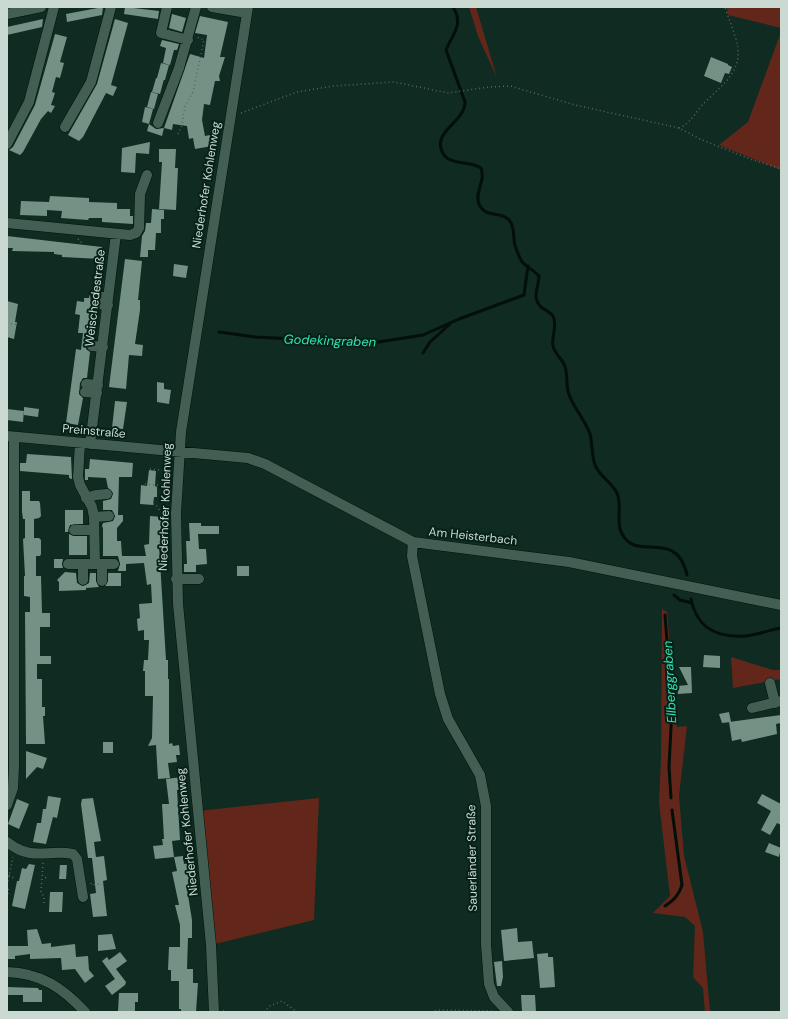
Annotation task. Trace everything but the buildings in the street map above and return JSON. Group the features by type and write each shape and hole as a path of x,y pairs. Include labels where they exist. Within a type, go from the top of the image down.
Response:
{"street":[{"path":"7,14 41,7"},
{"path":"7,144 29,102 54,7"},
{"path":"65,127 91,82 111,7"},
{"path":"167,7 161,33 189,37"},
{"path":"158,123 179,68 189,37 196,7"},
{"path":"212,7 247,10"},
{"name":"Niederhofer Kohlenweg","path":"214,1012 211,945 176,579 176,513 180,432 247,10"},
{"path":"7,223 116,234 130,235 136,233 139,228 140,194 147,175"},
{"name":"Weischedestraße","path":"94,517 92,507 86,498 78,477 97,389 98,344 108,301 116,234"},
{"path":"97,300 108,301"},
{"path":"86,388 97,389"},
{"path":"7,805 13,788 14,767 10,436"},
{"name":"Preinstraße","path":"10,436 179,452"},
{"name":"Am Heisterbach","path":"179,452 248,458 265,464 412,542 569,562 781,605"},
{"path":"86,498 107,494"},
{"path":"102,581 98,564 94,517 109,516"},
{"path":"74,530 94,530"},
{"name":"Sauerländer Straße","path":"412,542 412,556 440,694 448,719 480,775 486,806 486,944 489,984 494,997 508,1012"},
{"path":"68,564 114,564"},
{"path":"83,564 83,580"},
{"path":"176,579 199,579"},
{"path":"752,708 778,702 770,683"},
{"path":"11,846 28,854 73,854 77,859 83,897"},
{"path":"7,972 18,972 41,978 60,988 85,1012"}],"path":[{"path":"679,128 688,124 704,103 730,78 738,61 736,37 725,7"},
{"path":"178,134 182,125 186,106 193,92 204,40 189,37"},
{"path":"230,117 276,98 297,92 333,86 394,82 448,93 489,87 510,86 575,105 679,128 700,139 750,159 781,169"},
{"path":"7,323 19,325"},
{"path":"150,469 170,470"},
{"path":"145,484 169,486"},
{"path":"153,504 156,504 160,512"},
{"path":"160,547 167,547"},
{"path":"11,846 7,886 9,887 8,894 11,895"},
{"path":"43,855 41,892 44,897 44,904"},
{"path":"9,875 14,878"},
{"path":"42,875 48,879"},
{"path":"264,1012 270,1006 282,1001 297,1012"},
{"path":"431,1012 437,1010 500,1012"}],"shaded area":[{"path":"469,7 476,7 497,78 478,36"},
{"path":"727,7 781,7 781,28 728,15"},
{"path":"781,32 781,170 719,145 748,122"},
{"path":"662,609 667,612 677,727 687,726 679,796 684,856 703,932 710,1012 705,1012 703,988 693,977 695,926 685,917 653,913 670,896 659,802 661,759"},
{"path":"731,657 773,670 781,670 781,679 733,688"},
{"path":"319,798 314,920 211,945 198,811"}],"waterway":[{"path":"453,7 458,19 456,29 446,50 465,102 460,116 444,134 441,140 441,147 444,155 456,162 472,164 481,168 482,178 478,195 479,204 488,213 501,215 510,221 513,228 515,247 521,260 539,276 536,299 541,307 553,316 555,324 553,346 565,367 567,388 570,396 590,434 593,459 596,467 617,493 619,499 619,521 621,532 631,543 639,546 667,549 675,553 682,561 687,575"},
{"name":"Godekingraben","path":"219,332 255,337 372,343 423,335 459,319 524,295 528,266"},
{"path":"423,353 430,342 450,324"},
{"name":"Ellberggraben","path":"674,595 680,600 692,603"},
{"path":"691,599 694,609 703,624 717,633 745,636 781,628"},
{"name":"Ellberggraben","path":"665,615 672,707 669,767 671,798"},
{"name":"Ellberggraben","path":"665,906 676,897 682,885 672,810"}]}
